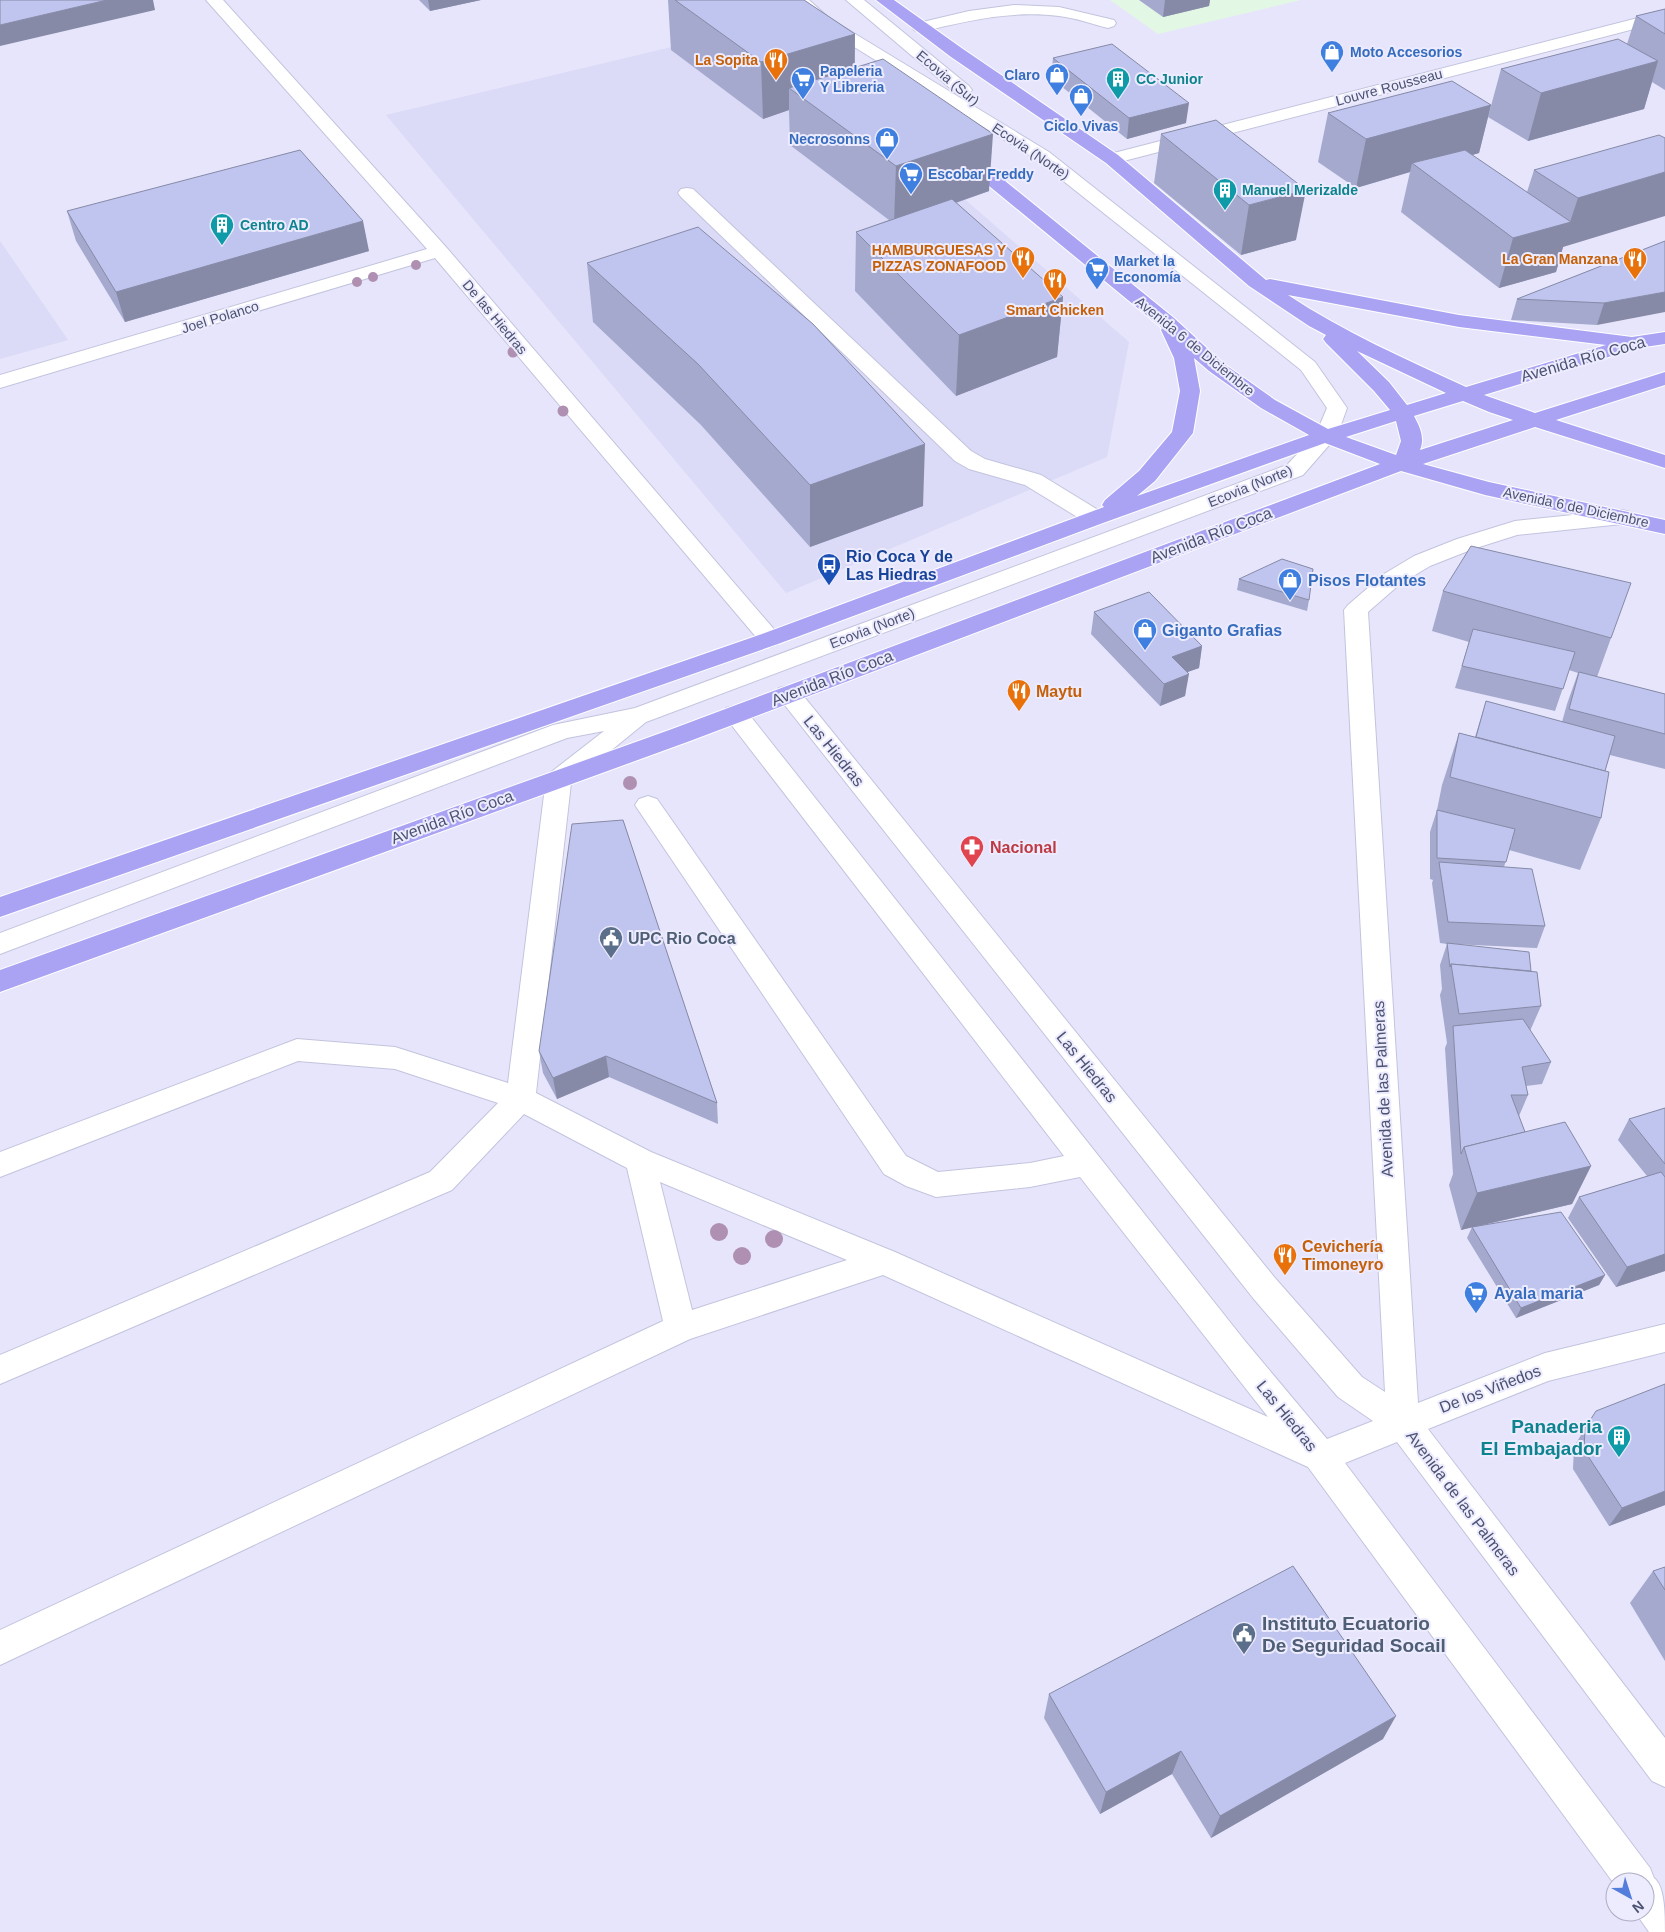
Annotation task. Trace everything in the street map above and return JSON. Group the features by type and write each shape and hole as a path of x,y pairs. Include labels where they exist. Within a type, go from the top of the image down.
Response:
{"main road":[{"path":"884,0 920,27 1112,159 1256,282 1316,322 1462,394 1532,420 1665,462"},
{"path":"792,3 828,44"},
{"name":"Avenida 6 de Diciembre","path":"948,143 1167,322 1216,367 1268,404 1326,436 1400,464 1485,488 1665,526"},
{"path":"1256,282 1367,306 1459,321 1636,342"},
{"path":"1097,517 1147,476 1182,432 1190,390 1184,358 1167,322"},
{"path":"1316,322 1403,412 1411,426 1412,442 1409,452 1400,464"},
{"name":"Avenida Río Coca","path":"0,907 770,639 1097,517 1326,436 1636,342 1665,338"},
{"name":"Avenida Río Coca","path":"0,980 559,779 1400,464 1665,378"}],"street":[{"name":"De las Hiedras","path":"214,0 440,251 770,639"},
{"name":"Ecovia (Sur)","path":"854,0 1043,156"},
{"name":"Ecovia (Norte)","path":"640,715 1295,470 1326,436 1337,408 1308,366 1043,156 792,3"},
{"path":"920,27 972,14 998,4 1066,10 1084,14 1108,23"},
{"path":"1645,4 1665,15"},
{"name":"Louvre Rousseau","path":"1112,159 1665,15"},
{"path":"687,193 963,456 977,464 1033,480 1097,517"},
{"name":"Joel Polanco","path":"0,382 440,251"},
{"name":"Avenida de las Palmeras","path":"1622,517 1516,528 1465,544 1422,561 1392,579 1356,610 1403,1422 1665,1768"},
{"name":"Las Hiedras","path":"788,694 1264,1288 1350,1387 1403,1422"},
{"name":"Las Hiedras","path":"735,714 1234,1351 1321,1457"},
{"path":"0,1370 441,1181 521,1099 559,779 640,715"},
{"path":"0,944 562,731 640,715"},
{"path":"648,805 896,1165 916,1177 936,1185 1030,1175 1087,1162"},
{"path":"0,1165 297,1050 394,1058 521,1099 640,1161 884,1261 1321,1457 1629,1872"},
{"path":"640,1161 681,1328"},
{"path":"0,1648 681,1328 884,1261"},
{"name":"De los Viñedos","path":"1321,1457 1403,1422 1545,1367 1665,1338"},
{"path":"1655,1908 1665,1921"}],"shaded area":[{"path":"1110,0 1301,0 1158,34"},
{"path":"764,25 1129,342 1107,457 786,593 386,115"},
{"path":"0,241 68,340 0,359"}],"building":[{"path":"0,0 107,0 0,25"},
{"path":"675,0 804,0 855,34 761,62"},
{"path":"1665,9 1665,34 1636,16"},
{"path":"1618,39 1658,61 1541,93 1501,69"},
{"path":"1112,44 1189,103 1129,118 1053,58"},
{"path":"883,59 993,134 896,166 789,88"},
{"path":"1452,81 1491,105 1366,139 1328,113"},
{"path":"1216,120 1306,190 1249,205 1161,134"},
{"path":"1659,135 1665,138 1665,172 1578,198 1534,170"},
{"name":"Centro AD","path":"300,150 363,221 116,292 67,211"},
{"path":"1465,150 1571,222 1513,238 1412,163"},
{"path":"952,199 1063,297 959,335 856,232"},
{"path":"698,227 813,324 925,444 810,485 698,364 587,263"},
{"path":"1665,241 1665,292 1604,303 1517,299"},
{"path":"1471,546 1631,583 1611,638 1443,591"},
{"path":"1282,559 1313,569 1309,600 1239,579"},
{"path":"1149,592 1202,646 1172,657 1189,674 1164,684 1094,612"},
{"path":"1473,629 1575,652 1563,689 1462,666"},
{"path":"1579,672 1665,694 1665,734 1569,709"},
{"path":"1486,701 1615,736 1605,771 1476,737"},
{"path":"1459,733 1609,772 1601,818 1450,777"},
{"path":"1437,810 1515,829 1506,862 1437,858"},
{"name":"UPC Rio Coca","path":"623,820 717,1103 606,1056 553,1078 539,1051 572,824"},
{"path":"1439,862 1532,869 1545,926 1448,922"},
{"path":"1447,943 1529,952 1531,971 1451,964 1450,967"},
{"path":"1451,964 1537,972 1541,1006 1459,1014"},
{"path":"1523,1019 1551,1062 1522,1067 1528,1095 1511,1095 1525,1132 1464,1147 1461,1154 1453,1026"},
{"path":"1665,1108 1665,1164 1629,1119"},
{"path":"1565,1122 1591,1166 1477,1193 1464,1147"},
{"path":"1661,1172 1665,1177 1665,1254 1627,1267 1579,1197"},
{"path":"1561,1212 1605,1275 1521,1308 1472,1227"},
{"name":"Panaderia El Embajador","path":"1665,1384 1665,1491 1622,1508 1584,1450 1585,1428 1596,1411"},
{"name":"Instituto Ecuatorio De Seguridad Socail","path":"1293,1566 1396,1716 1220,1816 1181,1751 1106,1792 1049,1694"},
{"path":"1665,1567 1665,1590 1653,1571"}],"place":[{"name":"Moto Accesorios","path":"1332,73"},
{"name":"La Sopita","path":"776,81"},
{"name":"Claro","path":"1057,96"},
{"name":"Papeleria Y Libreria","path":"803,100"},
{"name":"CC Junior","path":"1118,100"},
{"name":"Ciclo Vivas","path":"1081,117"},
{"name":"Necrosonns","path":"887,160"},
{"name":"Escobar Freddy","path":"911,195"},
{"name":"Manuel Merizalde","path":"1225,211"},
{"name":"Centro AD","path":"222,246"},
{"name":"HAMBURGUESAS Y PIZZAS ZONAFOOD","path":"1023,279"},
{"name":"La Gran Manzana","path":"1635,280"},
{"name":"Market la Economía","path":"1097,290"},
{"name":"Smart Chicken","path":"1055,301"},
{"name":"Rio Coca Y de Las Hiedras","path":"829,586"},
{"name":"Pisos Flotantes","path":"1290,601"},
{"name":"Giganto Grafias","path":"1145,651"},
{"name":"Maytu","path":"1019,712"},
{"name":"Nacional","path":"972,868"},
{"name":"UPC Rio Coca","path":"611,959"},
{"name":"Cevichería Timoneyro","path":"1285,1276"},
{"name":"Ayala maria","path":"1476,1314"},
{"name":"Panaderia El Embajador","path":"1619,1458"},
{"name":"Instituto Ecuatorio De Seguridad Socail","path":"1244,1655"}]}
